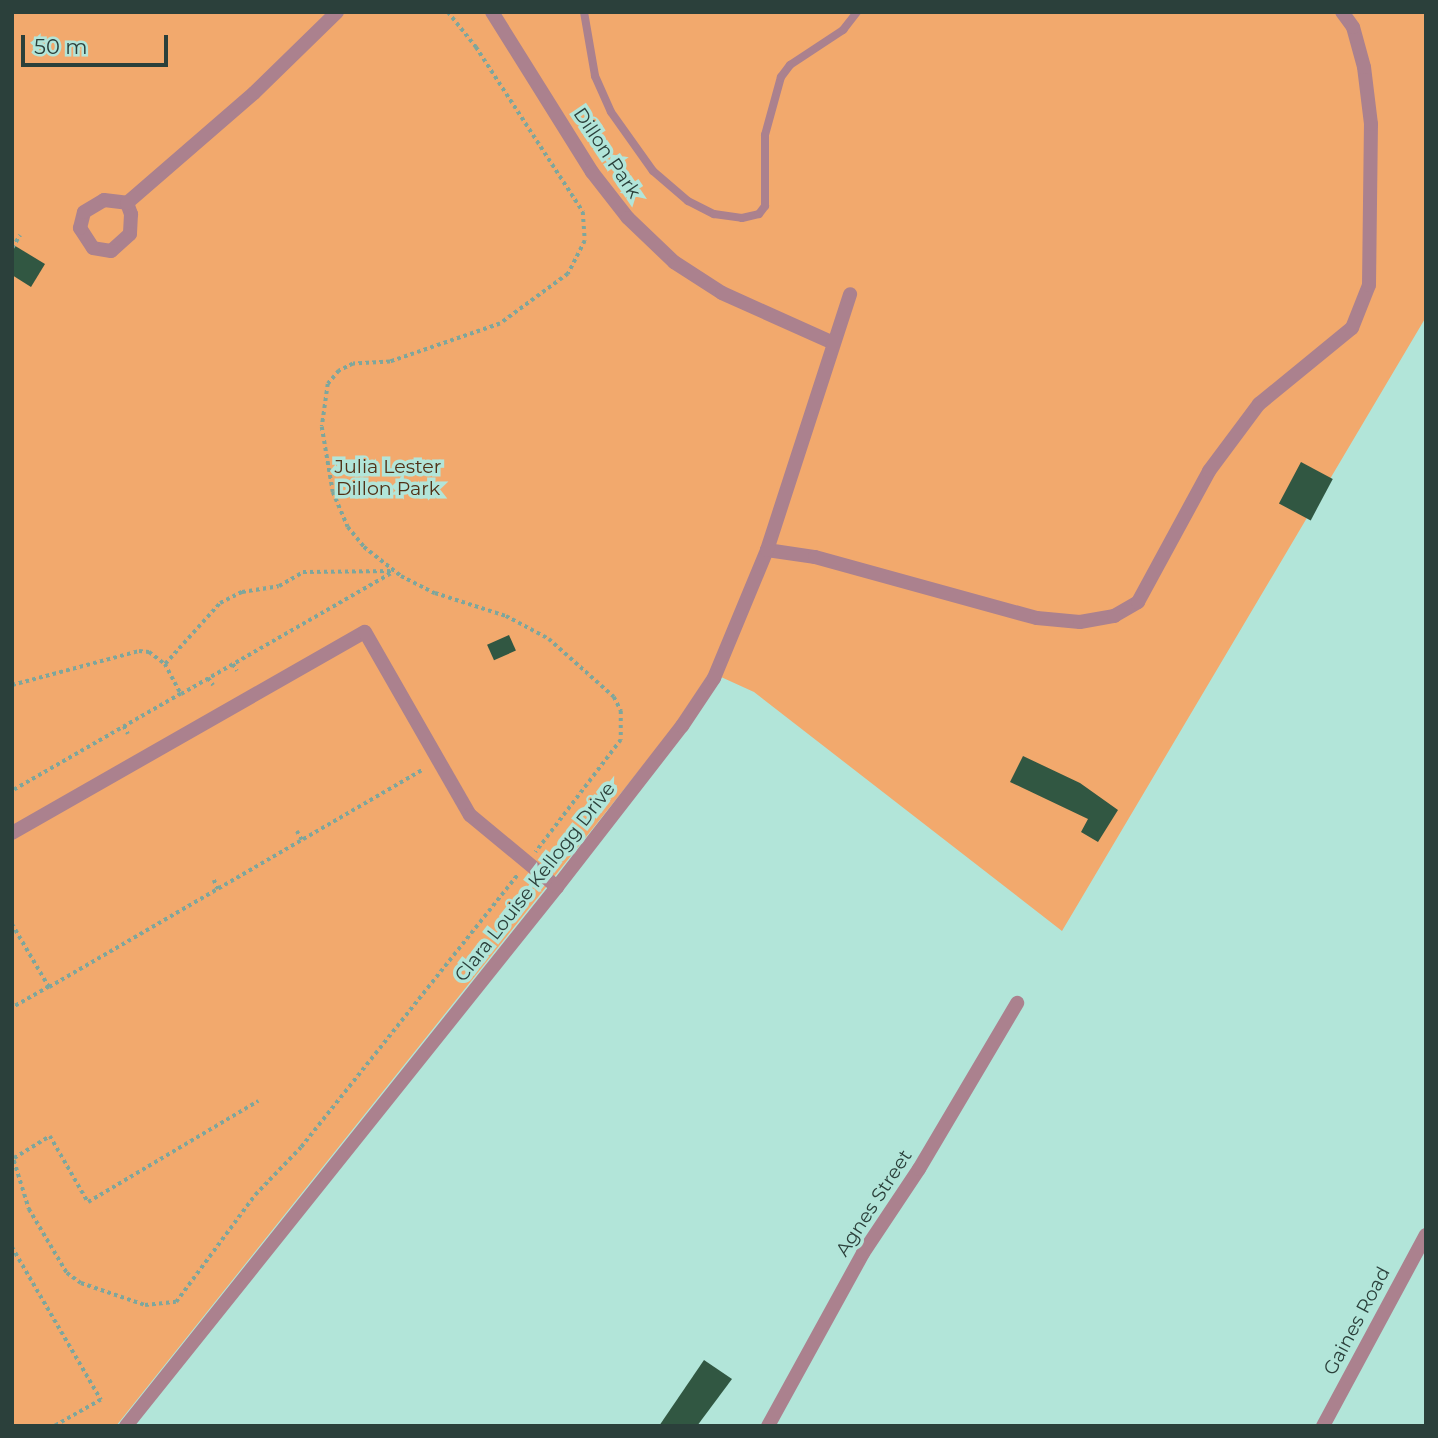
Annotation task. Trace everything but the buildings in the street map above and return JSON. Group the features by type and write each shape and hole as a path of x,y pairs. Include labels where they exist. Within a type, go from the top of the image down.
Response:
{"street":[{"path":"127,203 254,93 337,12"},
{"name":"Dillon Park","path":"492,12 592,172 628,218 674,262 722,293 831,342"},
{"path":"767,550 815,557 1037,618 1080,622 1114,616 1138,602 1154,579 1209,471 1259,404 1352,328 1369,285 1371,124 1364,67 1353,27 1342,12"},
{"name":"Clara Louise Kellogg Drive","path":"126,1426 557,887 682,726 714,678 767,550 831,342 850,294"},
{"path":"12,833 365,632 470,815 557,887"},
{"name":"Agnes Street","path":"772,1424 863,1253 919,1169 1017,1003"},
{"name":"Gaines Road","path":"1323,1426 1426,1235"}],"lane":[{"path":"584,12 595,76 611,112 653,171 688,201 715,214 742,218 759,214 765,206 765,135 781,77 790,65 843,30 857,12"}],"path":[{"path":"12,248 20,235"},
{"path":"12,791 395,571 303,572 279,586 242,592 220,603 165,664"},
{"path":"12,685 139,651 149,652 165,664 181,694"},
{"path":"233,664 237,671"},
{"path":"208,678 213,685"},
{"path":"124,726 128,734"},
{"path":"12,1009 422,770"},
{"path":"297,831 302,840"},
{"path":"214,880 218,889"},
{"path":"12,924 49,987"},
{"path":"12,1159 50,1136 88,1202 258,1101"},
{"path":"12,1247 101,1400 55,1426"}],"green space":[{"name":"Julia Lester Dillon Park","path":"12,12 1426,12 1426,317 1062,931 754,692 710,672 673,728 116,1426 12,1426"}]}
